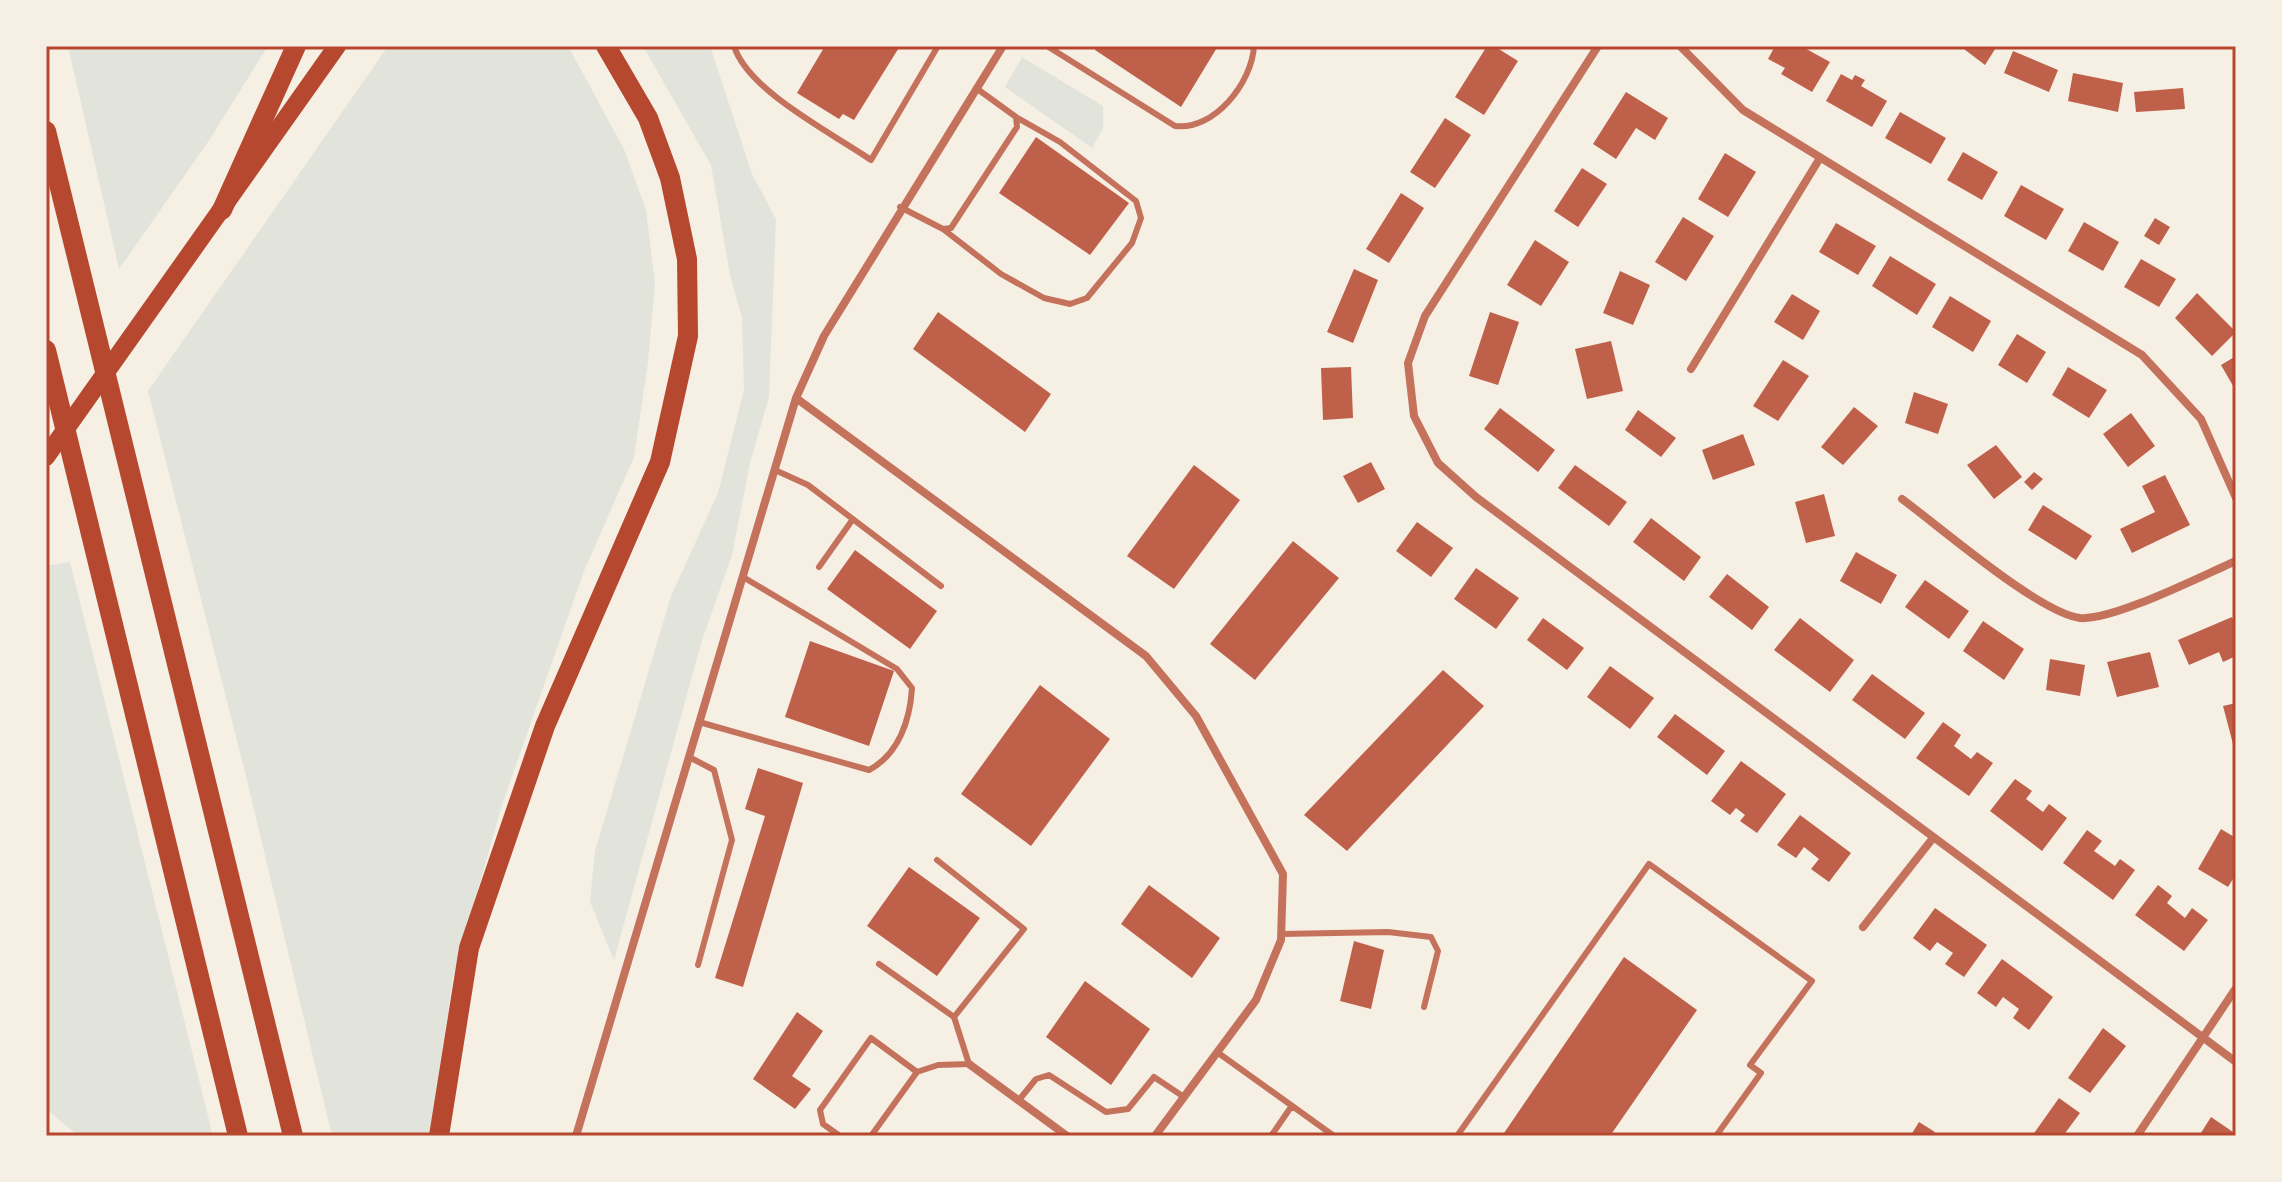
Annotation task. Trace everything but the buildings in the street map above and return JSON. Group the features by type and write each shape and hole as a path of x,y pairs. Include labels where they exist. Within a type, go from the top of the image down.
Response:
{"highway":[{"path":"222,210 296,46"},
{"path":"46,457 337,46"},
{"path":"439,1136 469,948 545,726 660,462 688,336 687,259 670,178 648,118 606,46"},
{"path":"46,131 293,1136"},
{"path":"46,350 238,1136"}],"street":[{"path":"576,1136 796,398 824,336 900,207 1003,46"},
{"path":"1598,46 1425,316 1408,363 1414,416 1438,463 1476,497 2236,1062"},
{"path":"1680,46 1743,110 2142,355 2201,419 2236,498"},
{"path":"1691,369 1820,158"},
{"path":"796,398 1146,656 1196,716 1283,874 1281,934 1256,1000 1155,1136"},
{"path":"1902,499 2034,598 2081,618 2124,608 2236,561"},
{"path":"1863,927 1933,838"},
{"path":"2137,1136 2236,988"},
{"path":"969,1064 1067,1136"}],"lane":[{"path":"734,46 739,63 778,97 871,160 938,46"},
{"path":"1047,46 1175,126 1185,127 1207,121 1222,108 1240,84 1254,46"},
{"path":"900,207 943,229 1001,274 1044,298 1070,304 1087,298 1132,243 1141,218 1136,201 1060,142 1016,117 976,88"},
{"path":"943,229 951,228 1001,152 1017,127 1016,117"},
{"path":"775,470 808,485 941,586"},
{"path":"819,567 853,519"},
{"path":"699,722 869,770 886,761 899,740 910,707 912,688 897,669 743,577"},
{"path":"689,757 714,770 732,840 698,965"},
{"path":"937,860 1024,929 954,1017"},
{"path":"1457,1136 1649,864 1812,981 1750,1065 1761,1073 1716,1136"},
{"path":"1281,934 1388,932 1431,937 1438,951 1424,1007"},
{"path":"871,1136 917,1072 938,1065 969,1064 954,1017 879,964"},
{"path":"840,1136 823,1124 820,1110 871,1038 917,1072"},
{"path":"1217,1052 1334,1136"},
{"path":"1019,1100 1036,1079 1049,1075 1090,1104 1116,1113 1128,1109 1154,1077 1184,1097"},
{"path":"1271,1136 1291,1107"}],"shaded area":[{"path":"68,46 268,46 210,139 119,269"},
{"path":"388,46 568,46 624,149 646,210 655,283 648,362 634,457 584,571 502,805 453,977 430,1136 332,1136 246,776 148,391"},
{"path":"643,46 710,46 752,174 776,219 769,397 750,463 732,555 702,640 614,960 590,902 595,851 671,596 718,493 744,390 742,318 730,275 711,165"},
{"path":"1022,57 1103,106 1103,128 1092,148 1005,87"},
{"path":"70,562 213,1136 79,1136 46,1109 46,566"}]}
